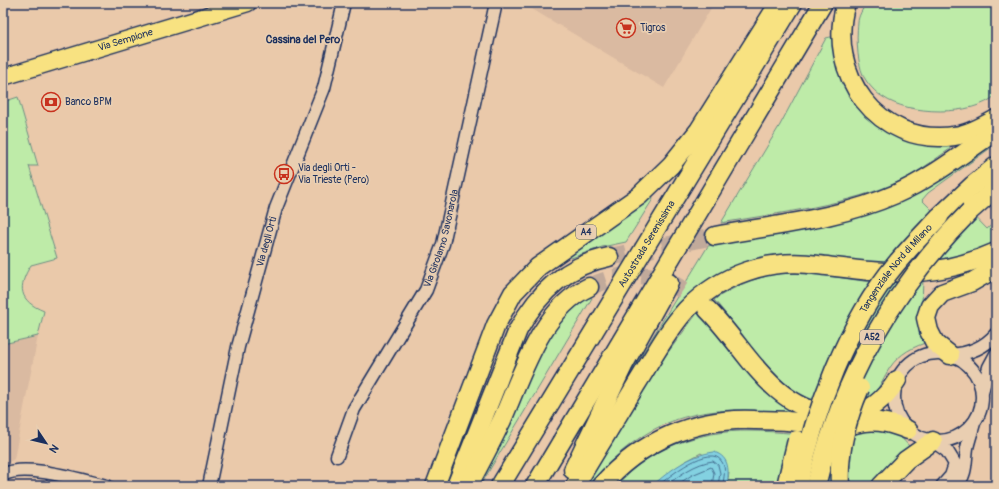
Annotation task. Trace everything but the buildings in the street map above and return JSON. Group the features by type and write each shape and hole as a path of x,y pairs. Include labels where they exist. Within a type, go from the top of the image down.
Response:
{"highway":[{"name":"A4","path":"435,486 496,325 513,293 538,267 639,196 671,166 699,130 779,3"},
{"name":"Autostrada Serenissima","path":"500,486 793,3"},
{"path":"535,486 823,3"},
{"path":"846,3 841,33 845,61 856,90 875,113 902,129 932,136 945,137 965,134 996,119"},
{"path":"715,236 833,214 877,202 911,187 996,131"},
{"name":"Tangenziale Nord di Milano","path":"798,486 810,435 823,398 849,339 873,296 895,264 939,217 996,166"},
{"path":"564,486 624,366 657,306 724,171"},
{"name":"Tangenziale Nord di Milano","path":"816,486 838,411 860,360 891,306 939,244 970,211 996,188"},
{"path":"840,486 840,458 845,435 858,393 875,354 939,244"},
{"path":"575,486 676,322 699,299 725,280 756,268 787,263 818,265 861,271 903,273 927,272 964,264 996,252"},
{"path":"456,486 518,330 530,308 550,287 570,271 596,260 610,257"},
{"path":"950,355 936,342 929,331 926,318 930,306 942,293 972,282 996,268"},
{"path":"468,486 493,440 544,330 564,304 582,291 589,288"},
{"path":"786,486 803,420 820,372 843,336 873,296"},
{"path":"707,309 724,327 754,367 771,385 801,405 816,412 848,418"},
{"path":"810,423 859,415 876,405 891,390 898,380"},
{"path":"601,486 617,469 639,451 654,442 685,428 700,424 737,419 810,423 841,427 863,422 878,421 889,423 908,430"},
{"path":"881,486 906,460 933,441"}],"main road":[{"name":"Via Sempione","path":"3,77 248,3"}],"street":[{"name":"Via degli Orti","path":"208,486 238,347 276,208 324,88 344,3"},
{"name":"Via Girolamo Savonarola","path":"337,456 354,409 426,290 443,244 496,3"},
{"path":"942,486 952,476 955,464 947,451 933,441 920,437 908,430 899,418 894,404 894,396 898,380 907,367 924,356 933,354 950,355 969,353 996,334"},
{"path":"956,486 963,478 967,447 981,402 982,392 989,367 996,354"},
{"path":"950,355 962,361 972,370 977,377 982,392"},
{"path":"933,441 952,439 961,435 975,420"},
{"path":"3,476 12,471 28,471 107,486"}],"shaded area":[{"path":"522,3 714,3 664,88"},
{"path":"38,336 14,459 3,466 3,344"}],"green space":[{"path":"866,3 996,3 996,95 986,102 972,107 940,111 908,107 894,103 881,96 867,82 859,62 857,45 858,20"},
{"path":"835,36 855,102 949,145 950,149 908,177 882,189 837,202 789,212 721,223 780,125 826,38"},
{"path":"18,97 38,166 29,166 57,258 31,265 22,287 25,298 29,303 44,311 38,336 3,344 3,102"},
{"path":"996,138 996,144 928,193 922,200 945,223 964,205 987,229 996,221 996,245 973,254 915,266 720,275 611,414 616,397 708,246 865,215 893,204"},
{"path":"652,197 653,199 626,242 602,247 571,258 569,255"},
{"path":"778,273 814,274 871,282 923,280 922,303 925,343 902,354 890,368 879,387 869,399 864,402 846,406 825,405 806,398 771,370 714,300 745,283"},
{"path":"588,297 592,298 480,486 475,486 549,336 566,314"},
{"path":"698,312 751,377 779,400 792,407 791,413 758,410 729,410 702,413 678,419 655,429 632,443 610,462 587,486 583,486 666,355"},
{"path":"874,429 898,434 910,447 873,486 727,486 729,473 701,453 684,462 652,486 616,486 644,461 677,444 694,438 713,434 750,431 838,435"}],"water":[{"path":"714,452 723,457 726,461 728,470 727,486 652,486 681,464 697,456"}],"tunnel":[{"path":"609,257 715,236"},
{"path":"589,287 623,276 638,275 652,277 666,281 679,288 707,309"}],"place":[{"name":"Tigros","path":"626,28"},
{"name":"Banco BPM","path":"51,102"},
{"name":"Via degli Orti - Via Trieste (Pero)","path":"284,174"}],"district":[{"name":"Cassina del Pero","path":"303,39"}]}
